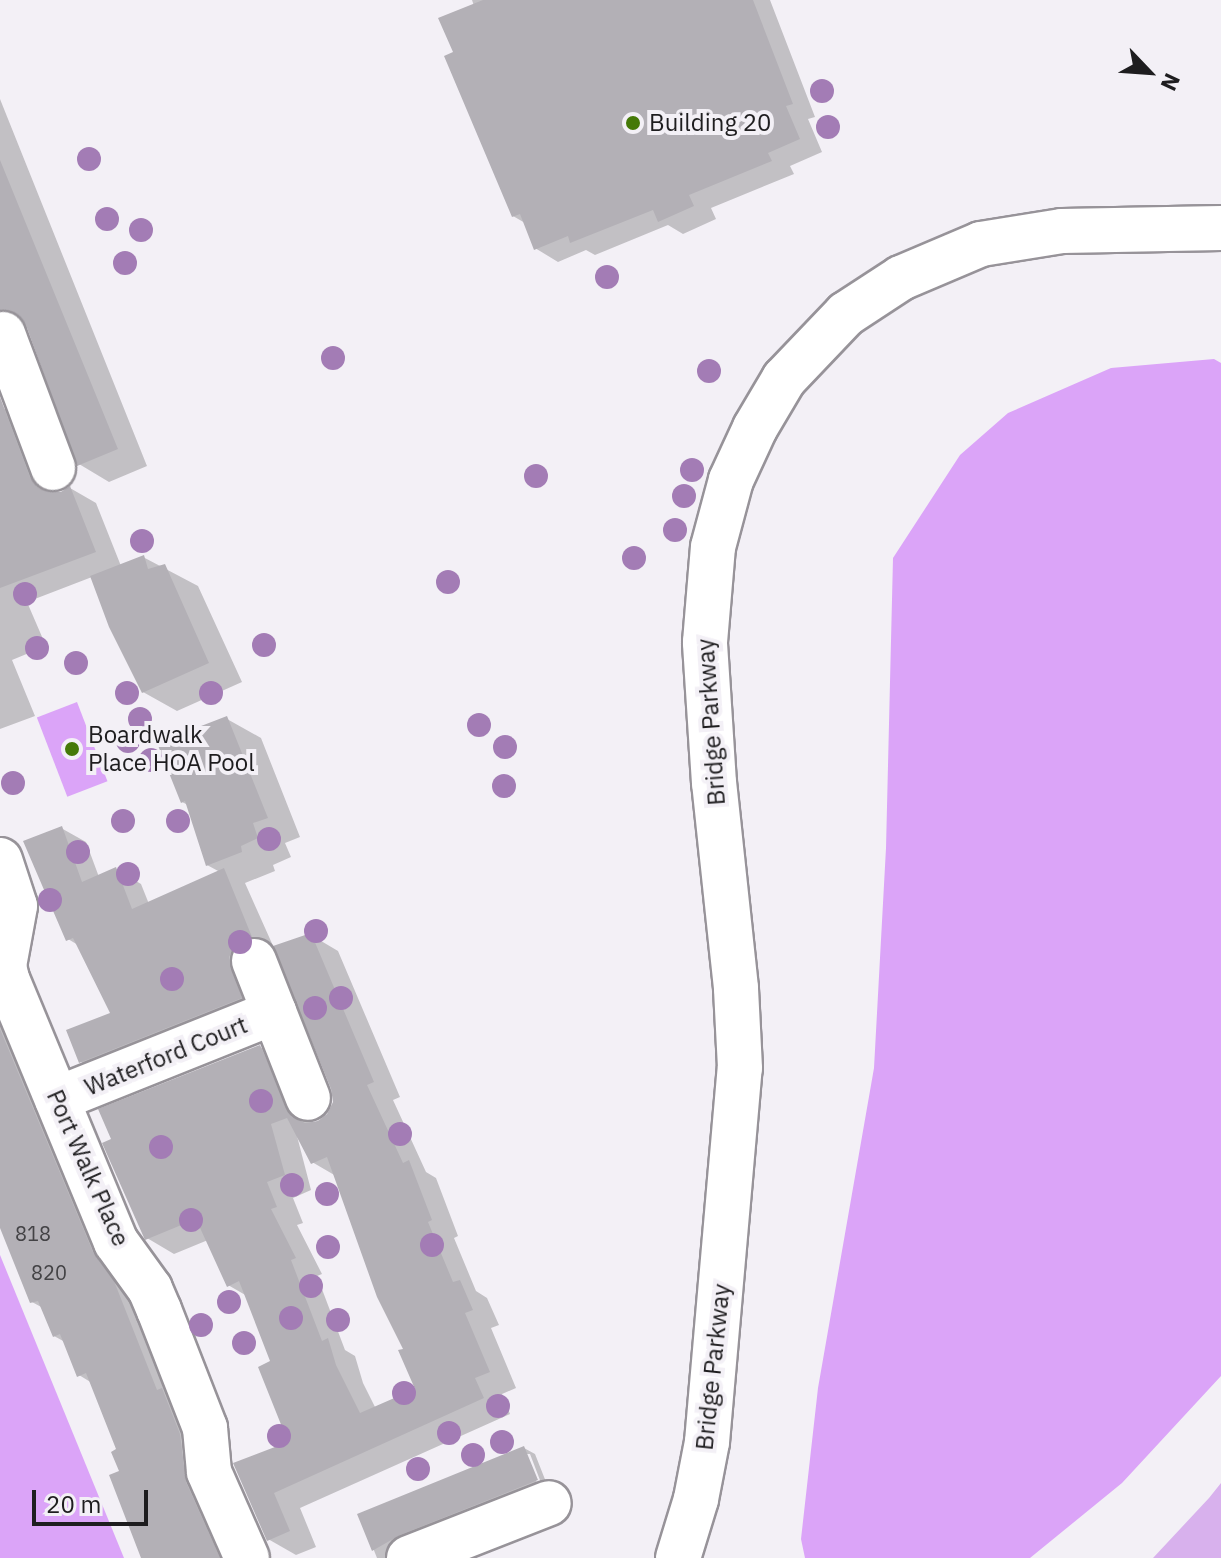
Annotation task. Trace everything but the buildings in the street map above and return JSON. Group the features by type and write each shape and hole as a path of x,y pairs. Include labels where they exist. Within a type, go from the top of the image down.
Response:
{"street":[{"name":"Bridge Parkway","path":"678,1558 696,1499 707,1442 740,1068 736,988 714,783 705,642 713,547 731,480 755,428 784,379 846,314 901,278 981,244 1062,231 1221,228"},
{"path":"3,334 16,423 53,468"},
{"name":"Port Walk Place","path":"0,860 15,906 4,966 116,1242 150,1289 159,1310 205,1428 209,1472 247,1558"},
{"name":"Waterford Court","path":"254,961 308,1098"},
{"name":"Waterford Court","path":"57,1099 274,1012"},
{"path":"409,1558 549,1503"}],"shaded area":[{"path":"1214,359 1221,363 1221,1376 1122,1483 1030,1558 805,1558 801,1539 818,1388 874,1068 886,848 893,558 960,455 1008,413 1111,368"},
{"name":"Boardwalk Place HOA Pool","path":"77,702 107,781 67,797 37,717"},
{"path":"0,1255 124,1558 0,1558"},
{"path":"1221,1483 1221,1558 1153,1558 1209,1498"}],"place":[{"name":"Building 20","path":"633,123"},
{"name":"Boardwalk Place HOA Pool","path":"72,749"}]}
